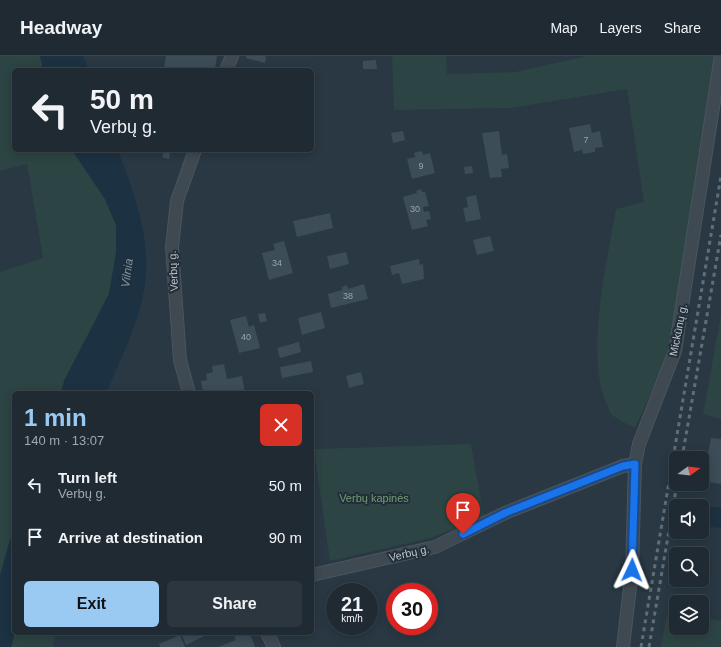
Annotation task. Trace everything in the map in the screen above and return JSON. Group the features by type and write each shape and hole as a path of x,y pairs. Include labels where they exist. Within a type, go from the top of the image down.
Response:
{"street":[{"path":"227,68 232,56"},
{"name":"Mickūnų g.","path":"624,647 632,570 635,464 639,444 675,351 721,56"},
{"name":"Verbų g.","path":"188,391 180,360 172,247 178,201 194,152"},
{"name":"Verbų g.","path":"314,575 435,547 505,513 623,466 635,464"},
{"path":"268,635 274,647"}],"green space":[{"path":"0,56 40,56 43,68 12,68 12,152 73,152 105,199 116,225 116,253 109,294 64,381 62,391 12,391 12,533 0,576 0,272 43,258 27,164 0,171"},
{"path":"392,56 446,56 447,74 515,72 587,56 715,56 673,325 664,365 635,428 616,418 610,413 600,382 597,359 603,280 616,209 644,202 627,89 511,108 394,110"},
{"path":"721,314 721,419 703,414"},
{"name":"Verbų kapinės","path":"471,444 484,517 431,538 330,561 314,449"},
{"path":"667,614 669,614 669,635 709,635 709,619 721,621 721,647 661,647"},
{"path":"14,635 55,635 53,647 11,647"}],"water":[{"path":"40,56 83,56 88,68 43,68"},
{"name":"Vilnia","path":"73,152 119,152 136,201 144,236 146,272 144,290 138,316 107,391 62,391 64,381 109,294 116,253 116,225 105,199"},
{"path":"721,507 721,528 709,526 709,508"},
{"path":"12,533 12,635 14,635 11,647 0,647 0,576"}],"building":[{"path":"166,56 217,56 215,68 164,68"},
{"path":"246,56 266,56 265,63 246,58"},
{"path":"376,60 377,69 363,69 363,61"},
{"path":"590,124 592,133 600,131 603,147 595,148 595,152 583,154 582,150 574,152 569,128"},
{"path":"403,131 405,140 393,143 391,133"},
{"path":"499,131 502,155 507,154 509,168 501,169 502,177 490,178 482,133"},
{"path":"422,151 423,155 430,153 435,173 412,179 407,159 415,157 414,153"},
{"path":"164,152 170,153 169,159 162,157"},
{"path":"472,166 473,173 465,174 464,167"},
{"path":"421,189 422,192 425,192 429,206 423,207 424,212 429,211 431,219 426,220 428,226 412,230 403,197 417,193 416,191"},
{"path":"476,195 481,219 466,222 463,208 468,207 466,197"},
{"path":"330,213 333,228 297,237 293,221"},
{"path":"490,236 494,251 477,255 473,240"},
{"path":"284,241 293,273 269,280 262,253 275,250 273,244"},
{"path":"346,252 349,264 330,269 327,256"},
{"path":"419,259 420,265 423,264 424,279 402,284 399,273 392,275 390,266"},
{"path":"364,284 368,299 331,308 328,294 342,290 342,287 347,285 348,289"},
{"path":"321,312 325,328 302,335 298,318"},
{"path":"265,313 267,321 260,323 258,314"},
{"path":"246,316 249,327 254,325 260,348 239,353 230,320"},
{"path":"299,342 301,352 280,358 277,348"},
{"path":"311,361 313,372 282,378 280,367"},
{"path":"224,364 227,379 242,376 245,391 203,391 201,381 207,380 206,374 213,372 212,366"},
{"path":"361,372 364,384 349,388 346,376"},
{"path":"711,438 721,439 721,484 709,482 709,451"},
{"path":"180,635 185,647 160,647 159,644"},
{"path":"182,635 206,635 186,645"},
{"path":"239,635 250,635 255,647 218,647 236,640 234,637"}],"railway":[{"path":"641,647 721,176"},
{"path":"683,451 721,235"},
{"path":"649,647 676,491"}],"route":[{"path":"463,534 505,513 623,466 635,464 633,479 634,515 632,570"}]}
